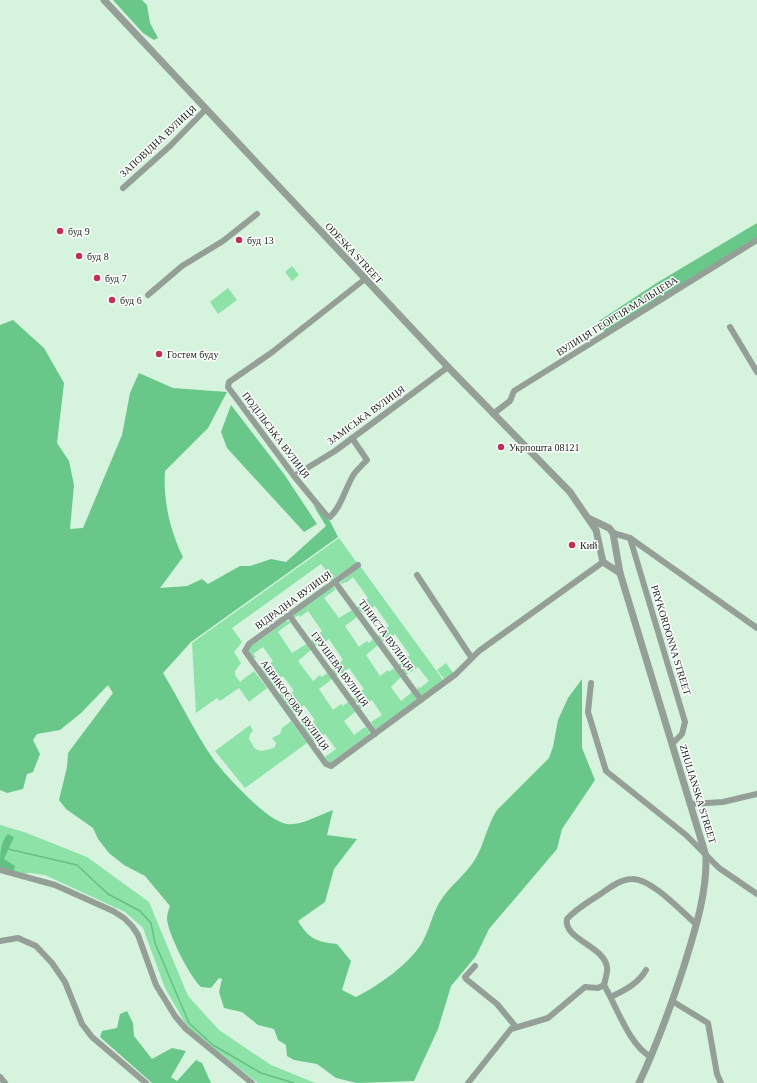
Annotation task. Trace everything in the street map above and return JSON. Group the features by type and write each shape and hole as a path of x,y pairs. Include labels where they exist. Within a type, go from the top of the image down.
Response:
{"street":[{"name":"ODESKA STREET","path":"104,0 448,367 559,480 580,505 589,519"},
{"name":"ЗАПОВІДНА ВУЛИЦЯ","path":"123,188 170,146 206,109"},
{"path":"148,295 182,266 223,241 257,214"},
{"name":"ВУЛИЦЯ ГЕОРГІЯ МАЛЬЦЕВА","path":"493,414 510,401 514,392 757,240"},
{"name":"ПОДІЛЬСЬКА ВУЛИЦЯ","path":"352,438 367,460 355,473 338,509 330,516 327,516 294,476 228,387 229,382 271,352 365,279"},
{"path":"730,327 757,372"},
{"name":"ЗАМІСЬКА ВУЛИЦЯ","path":"294,476 352,438 448,367"},
{"path":"589,519 606,527 613,533 630,538 757,628"},
{"path":"589,519 598,534 605,563 620,573"},
{"path":"598,534 601,529 606,527"},
{"name":"ZHULIANSKA STREET","path":"613,533 620,573 706,856 705,887 696,924 672,1001 651,1057 639,1083"},
{"name":"PRYKORDONNA STREET","path":"630,538 686,722 682,734 672,744"},
{"path":"375,734 456,674 471,657 605,563 612,564 617,558"},
{"name":"ВІДРАДНА ВУЛИЦЯ","path":"245,654 244,651 249,644 358,565"},
{"path":"417,575 471,657"},
{"name":"ТІНИСТА ВУЛИЦЯ","path":"335,582 421,700"},
{"name":"ГРУШЕВА ВУЛИЦЯ","path":"289,615 375,734"},
{"name":"АБРИКОСОВА ВУЛИЦЯ","path":"245,654 326,764 331,766 375,734"},
{"path":"591,683 588,712 606,770 686,835 719,868 757,894"},
{"path":"691,804 723,802 757,794"},
{"path":"0,870 55,884 113,911 124,918 138,935 156,984 175,1016 186,1029 252,1083"},
{"path":"651,1057 644,1054 636,1044 604,985 607,967 603,958 590,945 569,931 566,923 567,919 607,889 620,882 631,879 642,881 653,887 696,924"},
{"path":"0,941 18,938 36,946 52,963 65,982 82,1024 92,1037 146,1083"},
{"path":"475,966 465,977 466,979 497,1004 516,1027"},
{"path":"611,997 629,988 642,977 646,970"},
{"path":"468,1083 507,1033 516,1027 548,1018 585,987 598,988 604,985"},
{"path":"672,1001 708,1023 717,1074 721,1083"},
{"path":"0,1077 6,1083"}],"shaded area":[{"path":"113,0 142,0 147,5 150,23 158,38 154,40 143,33"},
{"path":"757,223 757,237 605,333 599,321 655,284"},
{"path":"292,266 299,275 292,281 285,272"},
{"path":"228,288 237,300 218,314 210,302"},
{"path":"13,320 44,348 64,383 57,443 69,461 74,485 70,529 83,528 122,435 130,393 139,373 173,388 227,392 208,428 165,471 165,493 168,515 174,537 183,557 160,588 187,586 202,579 208,584 240,566 250,566 271,559 286,562 326,526 313,505 330,521 338,537 191,642 163,673 200,739 214,760 228,777 259,807 269,815 287,824 304,822 333,810 327,835 357,839 334,869 325,902 298,921 310,936 319,941 337,944 351,961 342,990 356,997 384,980 418,949 426,935 434,913 440,902 475,860 497,810 549,758 553,747 558,720 568,698 582,679 582,748 595,780 562,829 557,849 489,929 476,956 451,986 438,1029 414,1081 357,1083 336,1078 317,1064 294,1060 287,1056 286,1045 278,1040 274,1029 258,1025 242,1012 224,1008 219,992 222,979 219,978 211,988 201,987 196,982 180,954 168,925 167,918 170,906 145,876 124,865 109,853 98,839 93,828 66,809 59,800 67,767 68,753 113,693 108,685 81,713 60,730 37,734 33,740 40,754 33,772 27,774 23,789 7,793 0,790 0,325"},
{"path":"231,405 284,474 317,524 304,532 227,448 221,432"},
{"path":"339,538 357,563 331,580 327,576 329,574 321,564 232,628 242,642 234,652 241,663 235,671 235,675 240,682 254,671 267,688 249,702 239,688 220,701 217,698 196,713 192,643"},
{"path":"360,566 443,680 423,695 420,695 417,690 418,687 420,688 429,681 418,667 406,675 398,665 403,662 402,660 410,655 395,634 382,642 378,636 382,633 381,631 389,626 375,606 362,613 357,607 368,598 353,577 346,583 340,583"},
{"path":"332,586 336,589 324,598 339,618 352,610 357,617 345,626 359,647 367,641 369,643 373,639 378,645 366,655 380,676 388,670 389,672 394,668 401,677 391,687 401,701 412,692 416,698 415,701 376,729 371,722 382,715 372,700 360,709 353,698 364,689 349,668 342,674 340,673 336,676 332,670 343,660 329,639 321,645 320,644 315,647 311,641 322,631 308,611 300,617 299,615 294,618 293,616"},
{"path":"286,621 291,622 278,632 292,653 306,644 311,650 298,661 313,681 320,675 322,677 327,673 332,679 319,689 333,710 341,704 343,706 348,702 355,712 344,721 354,735 365,727 369,731 369,734 331,762 328,762 325,757 336,749 325,734 313,742 301,726 303,723 306,727 315,720 304,705 295,712 298,716 294,716 279,695 281,693 285,697 294,691 283,676 274,682 277,687 275,688 259,666 261,665 264,668 273,661 263,647 253,654 256,657 253,659 248,652 250,647"},
{"path":"446,663 453,673 444,679 437,670"},
{"path":"291,721 307,743 245,788 215,751 250,725 253,731 250,734 249,739 257,750 262,751 275,747 276,743 272,738 280,734 282,728"},
{"path":"0,825 24,832 87,857 149,902 188,996 219,1030 271,1065 315,1083 258,1083 188,1028 165,988 143,928 125,912 45,875 30,873 15,874 0,869"},
{"path":"8,834 14,837 4,859 15,866 14,872 0,868 0,854 2,845"},
{"path":"127,1011 133,1023 134,1036 152,1059 172,1048 186,1051 171,1077 177,1081 196,1060 202,1063 211,1083 152,1083 100,1037 102,1031 117,1028 120,1014"}],"waterway":[{"path":"8,849 77,865 108,894 140,911 151,923 155,943 189,1023 213,1045 261,1073 294,1083"}],"place":[{"name":"буд 9","path":"60,231"},
{"name":"буд 13","path":"239,240"},
{"name":"буд 8","path":"79,256"},
{"name":"буд 7","path":"97,278"},
{"name":"буд 6","path":"112,300"},
{"name":"Гостем буду","path":"159,354"},
{"name":"Укрпошта 08121","path":"501,447"},
{"name":"Кий","path":"572,545"}]}
